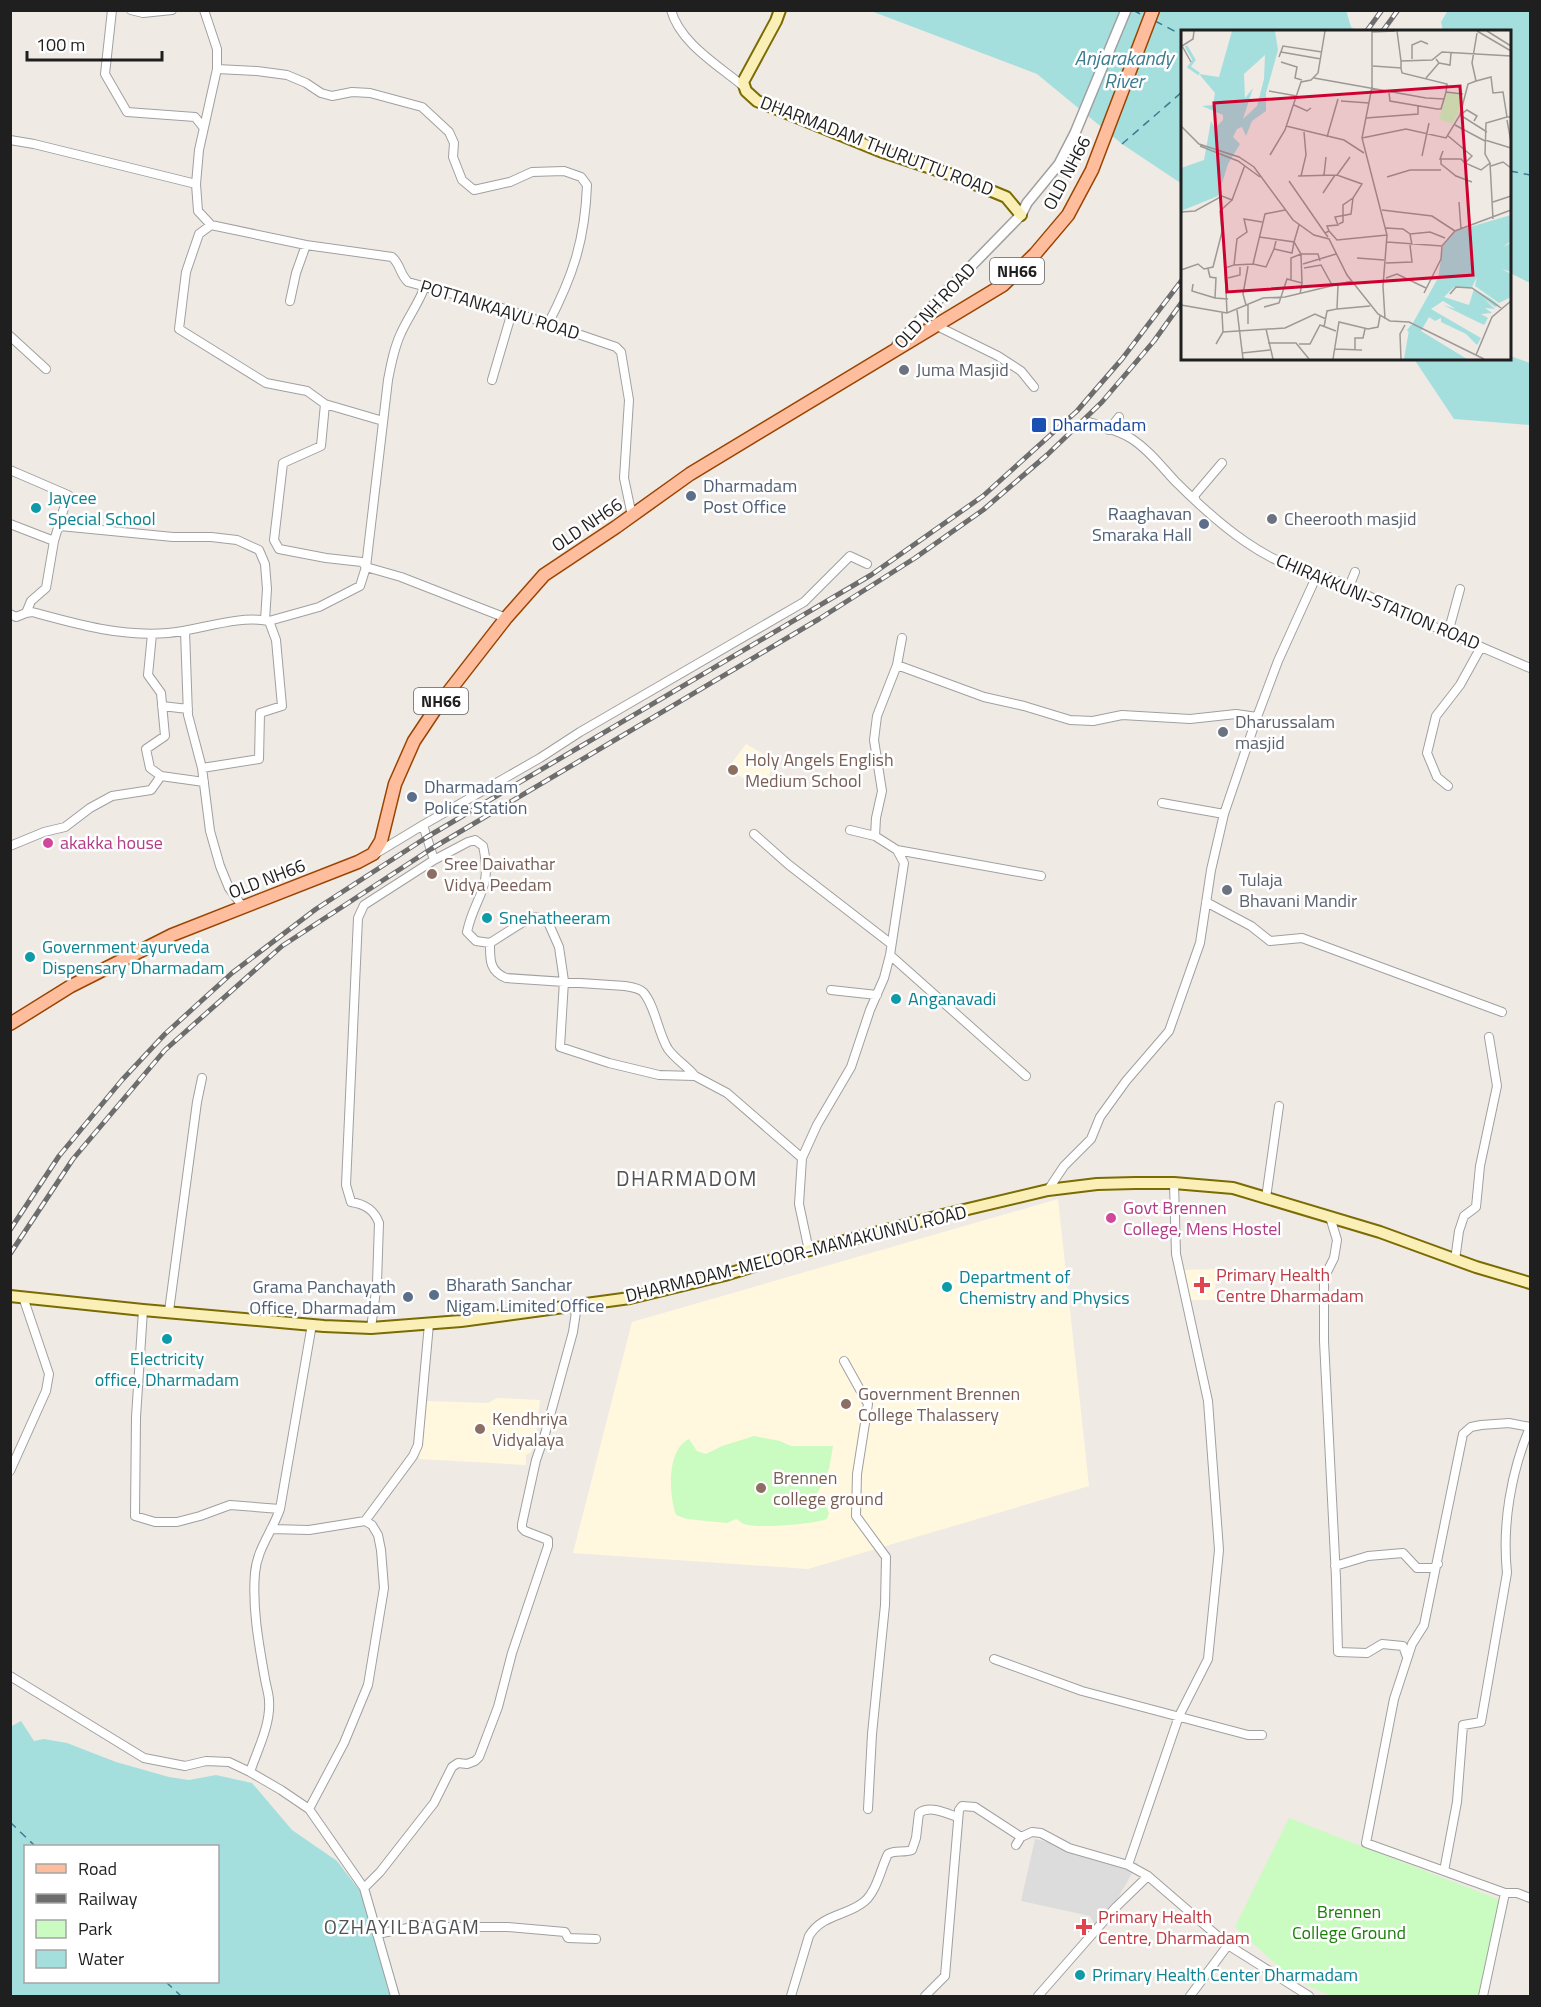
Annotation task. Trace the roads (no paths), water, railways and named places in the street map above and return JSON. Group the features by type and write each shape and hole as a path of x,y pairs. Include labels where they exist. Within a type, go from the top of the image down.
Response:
{"main road":[{"name":"DHARMADAM THURUTTU ROAD","path":"780,10 765,42 748,69 743,86 757,100 871,147 955,176 1006,197 1022,215"},
{"name":"OLD NH66","path":"13,1019 71,986 172,935 358,862 373,854 381,841 396,784 414,741 436,708 506,618 544,575 690,474 1003,285 1035,254 1068,215 1092,170 1153,10"},
{"name":"DHARMADAM-MELOOR-MAMAKUNNU ROAD","path":"10,1296 143,1310 371,1328 429,1324 630,1298 1048,1190 1097,1184 1174,1183 1233,1188 1330,1217 1530,1283"}],"street":[{"path":"112,10 105,74 127,112 195,117 203,127"},
{"path":"131,10 143,13 172,10"},
{"path":"204,10 217,49 217,69 203,127 196,184 198,211 211,225 199,234 186,272 179,329 266,383 306,391 325,404 383,421"},
{"path":"671,10 674,20 688,40 743,86"},
{"name":"OLD NH ROAD","path":"888,356 939,299 1022,215 1027,203 1059,164 1075,133 1126,10"},
{"path":"217,69 287,75 306,83 321,93 332,96 352,92 370,93 422,107 449,132 454,143 453,157 462,180 474,190 510,182 532,172 564,171 581,177 587,185 582,240 566,291 548,324"},
{"path":"10,140 196,184"},
{"name":"POTTANKAAVU ROAD","path":"211,225 306,245 392,257 399,263 401,275 408,282 512,312 616,347 621,352 629,400 624,478 632,516"},
{"path":"290,301 296,273 306,245"},
{"path":"10,614 16,617 32,612 94,629 152,634 185,631 215,624 267,621 319,607 360,586 366,567 393,354 425,286"},
{"path":"492,381 512,312"},
{"path":"937,326 998,356 1021,371 1034,387"},
{"path":"10,336 46,369"},
{"path":"325,404 321,446 282,463 274,540 279,549 362,562 366,567 401,577 506,618"},
{"path":"1109,430 1119,417"},
{"name":"CHIRAKKUNI-STATION ROAD","path":"1089,422 1129,436 1142,445 1196,501 1245,541 1284,564 1329,577 1448,633 1481,647 1502,652 1530,668"},
{"path":"1196,501 1194,496 1222,463"},
{"path":"10,470 68,495 54,541 46,588 31,601 26,613"},
{"path":"10,524 54,541"},
{"path":"60,525 173,537 237,540 259,550 265,564 267,621 276,640 282,706 260,713 259,759 202,768"},
{"path":"373,854 804,602 850,556 867,564"},
{"path":"1349,586 1354,572"},
{"path":"1048,1190 1064,1166 1091,1139 1100,1117 1126,1080 1169,1031 1200,943 1210,870 1224,814 1278,661 1317,575"},
{"path":"1448,633 1460,589"},
{"path":"185,631 188,709 202,768 210,831 220,867 229,888 243,907"},
{"path":"152,634 148,675 161,693 165,736 146,749 150,768 161,776 204,782"},
{"path":"875,836 882,791 874,740 878,716 897,665 902,639"},
{"path":"1448,786 1437,777 1427,753 1436,716 1460,685 1481,647"},
{"path":"897,665 984,697 1070,720 1093,721 1122,715 1190,719 1236,714 1257,717"},
{"path":"162,706 188,709"},
{"path":"10,846 65,826 90,807 112,796 151,790 161,776"},
{"path":"1162,803 1224,814"},
{"path":"423,825 434,860"},
{"path":"809,1251 799,1204 802,1158 817,1125 851,1067 870,1010 884,978 890,955 890,943 903,871 902,856 897,850 875,836 850,830"},
{"path":"754,834 789,865 890,943"},
{"path":"371,1328 379,1223 371,1210 362,1204 351,1202 346,1185 358,918 364,905 434,860 475,840 483,846 487,873 484,888 467,932 476,941 490,943 531,918 548,921 559,947 564,981 560,1047 609,1063 659,1075 695,1076"},
{"path":"897,850 1041,876"},
{"path":"1206,902 1251,926 1270,941 1302,938 1503,1012"},
{"path":"490,943 491,967 500,976 506,978 625,986 643,992 662,1039 670,1052 695,1076 727,1093 802,1158"},
{"path":"890,955 1026,1076"},
{"path":"831,990 877,995"},
{"path":"1455,1260 1464,1215 1476,1207 1480,1166 1497,1086 1489,1037"},
{"path":"169,1311 202,1078"},
{"path":"1266,1198 1280,1106"},
{"path":"1128,1865 1179,1716 1208,1659 1219,1550 1208,1401 1176,1254 1174,1183"},
{"path":"1330,1217 1337,1240 1334,1258 1324,1278 1324,1341 1338,1652 1367,1653 1382,1644 1403,1646 1407,1657"},
{"path":"10,1471 46,1391 49,1374 23,1297"},
{"path":"364,1888 380,1872 434,1803 452,1767 458,1763 467,1764 479,1757 498,1707 512,1653 548,1546 548,1540 525,1531 522,1524 536,1460 573,1332 577,1305"},
{"path":"143,1310 136,1417 135,1516 155,1522 177,1522 230,1505 279,1509"},
{"path":"250,1772 269,1710 257,1627 255,1576 259,1552 279,1509 312,1324"},
{"path":"365,1521 413,1456 418,1445 429,1324"},
{"path":"844,1360 868,1404 857,1474 856,1516 886,1557 885,1605 872,1734 868,1809"},
{"path":"1444,1871 1456,1802 1463,1725 1481,1722 1507,1573 1504,1548 1508,1513 1516,1467 1530,1427 1509,1423 1470,1427 1463,1434 1424,1625 1412,1644 1394,1699 1366,1843 1505,1893 1518,1893 1530,1898"},
{"path":"271,1529 318,1529 365,1521 372,1525 378,1535 381,1550 384,1588 368,1685 344,1743 309,1809"},
{"path":"1335,1566 1368,1556 1403,1553 1417,1568 1433,1568 1438,1564"},
{"path":"994,1659 1082,1690 1248,1735 1262,1735"},
{"path":"10,1676 144,1758 185,1766 206,1761 229,1762 281,1790 309,1809 364,1888 395,1996"},
{"path":"925,1996 945,1976 957,1818 962,1806 975,1807 1021,1837"},
{"path":"791,1996 813,1929 830,1917 865,1901 876,1884 888,1854 912,1850 919,1813 923,1810 930,1810 945,1812 957,1818"},
{"path":"1016,1845 1021,1837 1032,1832 1041,1833 1069,1848 1128,1865 1148,1876 1228,1945 1309,1996"},
{"path":"1038,1996 1116,1907 1148,1876"},
{"path":"1483,1996 1505,1893"},
{"path":"377,1934 414,1927 507,1927 565,1932 568,1938 596,1939"},
{"path":"1190,1996 1228,1945"}],"water":[{"name":"Anjarakandy River","path":"1346,10 1351,27 1356,30 1181,30 1181,183 1122,144 1037,74 871,11"},
{"path":"1448,10 1530,11 1530,283 1511,274 1511,30 1443,30 1441,22"},
{"path":"1511,356 1530,363 1530,425 1454,419 1415,360 1511,360"},
{"path":"21,1721 34,1741 44,1739 67,1743 116,1762 169,1777 189,1780 216,1775 252,1783 292,1830 337,1861 363,1895 392,1996 11,1996 10,1727"}],"railway":[{"path":"1367,30 1382,10"},
{"path":"1383,30 1398,10"},
{"path":"10,1230 59,1156 122,1080 165,1034 232,973 316,909 427,837 871,575 983,496 1077,411 1122,359 1181,281"},
{"path":"10,1254 73,1159 165,1050 282,946 431,849 819,619 915,558 983,510 1047,455 1102,402 1154,341 1181,303"}],"place":[{"name":"Juma Masjid","path":"904,370"},
{"name":"Dharmadam","path":"1039,425"},
{"name":"Dharmadam Post Office","path":"691,496"},
{"name":"Jaycee Special School","path":"36,508"},
{"name":"Cheerooth masjid","path":"1272,519"},
{"name":"Raaghavan Smaraka Hall","path":"1204,524"},
{"name":"Dharussalam masjid","path":"1223,732"},
{"name":"Holy Angels English Medium School","path":"733,770"},
{"name":"Dharmadam Police Station","path":"412,797"},
{"name":"akakka house","path":"48,843"},
{"name":"Sree Daivathar Vidya Peedam","path":"432,874"},
{"name":"Tulaja Bhavani Mandir","path":"1227,890"},
{"name":"Snehatheeram","path":"487,918"},
{"name":"Government ayurveda Dispensary Dharmadam","path":"30,957"},
{"name":"Anganavadi","path":"896,999"},
{"name":"Govt Brennen College, Mens Hostel","path":"1111,1218"},
{"name":"Primary Health Centre Dharmadam","path":"1202,1285"},
{"name":"Department of Chemistry and Physics","path":"947,1287"},
{"name":"Bharath Sanchar Nigam Limited Office","path":"434,1295"},
{"name":"Grama Panchayath Office, Dharmadam","path":"408,1297"},
{"name":"Electricity office, Dharmadam","path":"167,1339"},
{"name":"Government Brennen College Thalassery","path":"846,1404"},
{"name":"Kendhriya Vidyalaya","path":"480,1429"},
{"name":"Brennen college ground","path":"761,1488"},
{"name":"Primary Health Centre, Dharmadam","path":"1084,1927"},
{"name":"Primary Health Center Dharmadam","path":"1080,1975"}],"district":[{"name":"DHARMADOM","path":"687,1179"},
{"name":"OZHAYILBAGAM","path":"402,1927"}],"park label":[{"name":"Brennen College Ground","path":"1349,1922"}]}
